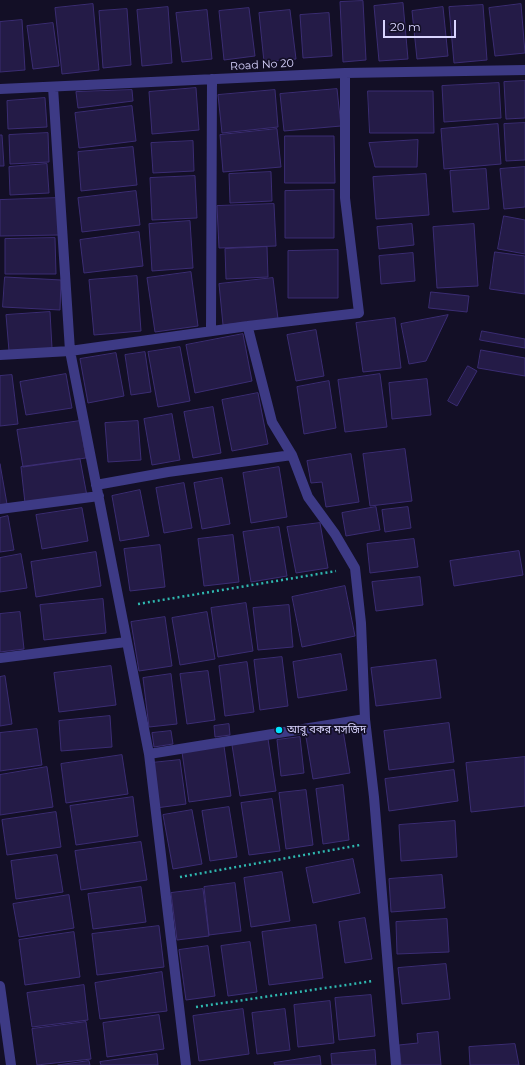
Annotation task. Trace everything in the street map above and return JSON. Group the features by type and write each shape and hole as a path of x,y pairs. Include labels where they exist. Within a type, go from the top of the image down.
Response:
{"street":[{"name":"Road No 20","path":"0,89 345,73 525,70"},
{"path":"0,355 70,351 248,326 359,313 345,198 345,73"},
{"path":"211,331 212,79"},
{"path":"53,87 70,351 149,754 186,1065"},
{"path":"248,326 272,422 292,455 308,497 335,534 356,568 361,623 365,719 378,842 396,1065"},
{"path":"96,485 168,472 292,455"},
{"path":"0,509 98,496"},
{"path":"0,658 126,642"},
{"path":"149,754 365,719"},
{"path":"0,986 10,1065"}],"path":[{"path":"120,607 356,568"},
{"path":"164,879 378,842"},
{"path":"179,1009 389,979"}],"building":[{"path":"363,1 366,60 343,62 340,2"},
{"path":"403,3 408,59 379,61 374,6"},
{"path":"93,4 99,70 62,74 55,8"},
{"path":"521,4 525,53 495,56 489,8"},
{"path":"483,5 487,60 454,63 449,7"},
{"path":"168,7 172,63 142,66 137,10"},
{"path":"443,7 448,56 417,59 412,11"},
{"path":"249,8 255,56 224,60 219,11"},
{"path":"127,9 131,65 103,68 99,11"},
{"path":"207,10 212,59 182,62 176,13"},
{"path":"290,10 296,59 264,62 259,13"},
{"path":"329,13 332,56 303,58 300,15"},
{"path":"22,20 25,70 0,72 0,22"},
{"path":"53,23 59,66 33,69 27,26"},
{"path":"525,81 525,118 506,119 504,82"},
{"path":"499,83 501,118 444,122 442,86"},
{"path":"196,88 199,130 152,134 149,92"},
{"path":"337,89 341,126 284,131 280,94"},
{"path":"132,90 133,101 78,108 76,92"},
{"path":"275,90 278,127 222,133 218,95"},
{"path":"368,91 433,91 434,133 370,133"},
{"path":"45,98 47,127 8,129 7,101"},
{"path":"132,106 136,141 79,148 75,113"},
{"path":"525,123 525,160 506,161 504,124"},
{"path":"498,124 501,164 444,169 441,129"},
{"path":"277,129 281,167 223,172 220,135"},
{"path":"48,133 49,162 10,164 9,135"},
{"path":"0,135 2,135 4,166 0,166"},
{"path":"285,136 334,136 335,183 285,183"},
{"path":"418,140 417,167 375,167 369,143"},
{"path":"193,141 194,171 153,173 151,143"},
{"path":"133,147 137,185 81,191 78,152"},
{"path":"47,164 49,193 10,195 9,167"},
{"path":"525,167 525,207 504,209 500,169"},
{"path":"486,169 489,209 453,212 450,171"},
{"path":"271,172 272,201 230,203 229,174"},
{"path":"426,174 429,215 376,219 373,177"},
{"path":"195,176 197,218 152,220 150,178"},
{"path":"334,190 334,238 285,238 285,191"},
{"path":"136,191 140,225 82,232 78,198"},
{"path":"59,198 60,235 0,236 0,200"},
{"path":"274,204 276,246 219,248 217,206"},
{"path":"504,216 525,220 525,254 498,249"},
{"path":"190,221 193,268 152,271 149,224"},
{"path":"412,224 414,245 379,249 377,227"},
{"path":"474,224 478,286 437,288 433,227"},
{"path":"139,232 143,266 84,273 80,240"},
{"path":"55,238 56,274 5,274 5,239"},
{"path":"267,247 268,277 226,279 225,249"},
{"path":"338,250 338,298 288,298 288,251"},
{"path":"495,252 525,256 525,294 490,289"},
{"path":"413,253 415,281 381,284 379,256"},
{"path":"191,272 198,326 155,332 147,278"},
{"path":"137,276 141,331 94,335 89,280"},
{"path":"5,277 61,280 60,310 3,307"},
{"path":"273,278 278,319 223,325 219,284"},
{"path":"431,292 469,296 467,312 429,308"},
{"path":"50,312 52,348 9,351 6,315"},
{"path":"448,315 426,361 409,364 401,324"},
{"path":"395,318 401,368 363,372 356,323"},
{"path":"316,330 324,376 296,381 287,335"},
{"path":"482,331 525,339 525,348 480,340"},
{"path":"243,334 252,381 195,393 186,345"},
{"path":"180,347 190,401 158,407 148,352"},
{"path":"481,350 525,358 525,376 478,368"},
{"path":"145,352 151,392 131,395 125,355"},
{"path":"116,353 124,396 88,403 80,359"},
{"path":"468,366 477,371 457,406 448,401"},
{"path":"66,374 72,408 26,415 20,382"},
{"path":"380,374 387,427 345,432 338,380"},
{"path":"12,375 18,424 0,426 0,376"},
{"path":"427,379 431,415 392,419 389,383"},
{"path":"329,381 336,428 304,434 297,387"},
{"path":"258,393 268,444 232,451 222,400"},
{"path":"213,407 221,453 193,458 184,412"},
{"path":"172,414 180,460 152,465 144,419"},
{"path":"80,421 86,458 23,467 17,430"},
{"path":"138,421 141,460 108,462 105,423"},
{"path":"405,449 412,501 370,506 363,454"},
{"path":"351,454 359,502 326,507 322,482 311,483 307,461"},
{"path":"80,459 87,496 25,503 21,467"},
{"path":"0,464 7,504 0,505"},
{"path":"279,467 287,517 251,523 243,473"},
{"path":"222,478 230,524 202,529 194,483"},
{"path":"184,483 192,528 164,533 156,488"},
{"path":"140,490 149,536 120,541 112,496"},
{"path":"376,507 380,530 346,536 342,513"},
{"path":"408,507 411,528 385,532 382,510"},
{"path":"82,508 88,541 42,549 36,515"},
{"path":"8,516 14,550 0,552 0,518"},
{"path":"320,523 328,568 296,573 287,527"},
{"path":"279,527 287,576 251,582 243,532"},
{"path":"233,535 239,582 204,586 198,539"},
{"path":"414,539 418,567 370,573 367,544"},
{"path":"160,545 165,587 130,591 124,549"},
{"path":"519,551 523,575 454,586 450,561"},
{"path":"96,552 101,586 36,597 31,562"},
{"path":"21,554 27,588 0,592 0,558"},
{"path":"420,577 423,605 376,611 372,582"},
{"path":"345,586 355,636 302,647 292,597"},
{"path":"103,599 106,633 44,640 40,605"},
{"path":"246,603 253,651 218,657 211,608"},
{"path":"289,605 293,647 258,650 253,608"},
{"path":"20,612 24,649 0,652 0,614"},
{"path":"207,612 215,659 180,665 172,618"},
{"path":"165,617 172,666 139,671 131,622"},
{"path":"341,654 347,690 298,698 293,662"},
{"path":"282,657 288,706 260,710 254,660"},
{"path":"436,660 441,698 376,706 371,668"},
{"path":"247,662 254,712 225,716 219,666"},
{"path":"111,666 116,705 59,712 54,673"},
{"path":"208,671 215,720 187,724 180,674"},
{"path":"171,674 177,724 149,727 143,678"},
{"path":"5,676 12,724 0,726 0,677"},
{"path":"110,716 112,747 61,751 59,721"},
{"path":"449,723 454,762 389,770 384,731"},
{"path":"229,724 230,735 215,737 214,726"},
{"path":"342,724 350,773 313,779 305,731"},
{"path":"37,729 42,765 0,771 0,733"},
{"path":"171,731 173,744 154,747 152,733"},
{"path":"300,737 304,773 281,776 277,740"},
{"path":"268,739 276,791 240,796 232,745"},
{"path":"224,746 231,796 189,802 182,752"},
{"path":"122,755 128,794 66,803 61,764"},
{"path":"525,757 525,806 471,812 466,763"},
{"path":"180,760 186,804 156,808 151,763"},
{"path":"47,767 53,807 0,815 0,775"},
{"path":"454,770 458,801 389,811 385,779"},
{"path":"343,785 349,840 323,844 316,789"},
{"path":"306,790 313,845 286,849 279,793"},
{"path":"133,797 138,836 76,845 70,806"},
{"path":"272,799 280,851 249,855 241,803"},
{"path":"229,807 237,857 210,861 202,811"},
{"path":"192,810 202,864 173,869 163,815"},
{"path":"56,812 61,847 7,855 2,820"},
{"path":"455,821 457,857 401,861 399,825"},
{"path":"141,842 147,880 81,890 75,851"},
{"path":"57,855 63,892 16,899 11,861"},
{"path":"353,859 360,893 313,903 306,868"},
{"path":"282,872 290,921 251,927 244,878"},
{"path":"442,875 445,908 391,912 389,879"},
{"path":"235,883 241,931 209,935 204,887"},
{"path":"141,887 146,922 93,929 88,894"},
{"path":"203,889 209,936 177,940 171,893"},
{"path":"69,895 74,928 19,937 13,904"},
{"path":"365,918 372,959 345,963 339,922"},
{"path":"447,919 449,952 397,954 396,922"},
{"path":"316,925 323,978 269,985 262,932"},
{"path":"159,926 164,967 97,975 92,934"},
{"path":"74,932 80,977 25,985 19,940"},
{"path":"250,942 257,992 228,996 221,946"},
{"path":"208,946 215,996 186,1000 179,950"},
{"path":"446,964 450,999 402,1004 398,968"},
{"path":"162,972 167,1011 100,1019 95,983"},
{"path":"84,985 88,1020 32,1027 27,993"},
{"path":"371,995 375,1036 339,1040 335,998"},
{"path":"330,1001 334,1043 298,1047 294,1005"},
{"path":"243,1009 249,1054 199,1061 193,1016"},
{"path":"285,1009 290,1050 257,1054 252,1013"},
{"path":"159,1015 164,1049 107,1057 103,1023"},
{"path":"86,1022 91,1059 37,1065 32,1029"},
{"path":"438,1032 441,1065 401,1065 399,1045 418,1043 417,1034"},
{"path":"515,1044 519,1065 470,1065 469,1047"},
{"path":"375,1050 376,1065 332,1065 331,1054"},
{"path":"157,1054 158,1065 101,1065 100,1062"},
{"path":"320,1056 321,1065 275,1065 274,1063"},
{"path":"89,1061 90,1065 58,1065"}],"place":[{"name":"আবু বকর মসজিদ","path":"279,730"}]}
